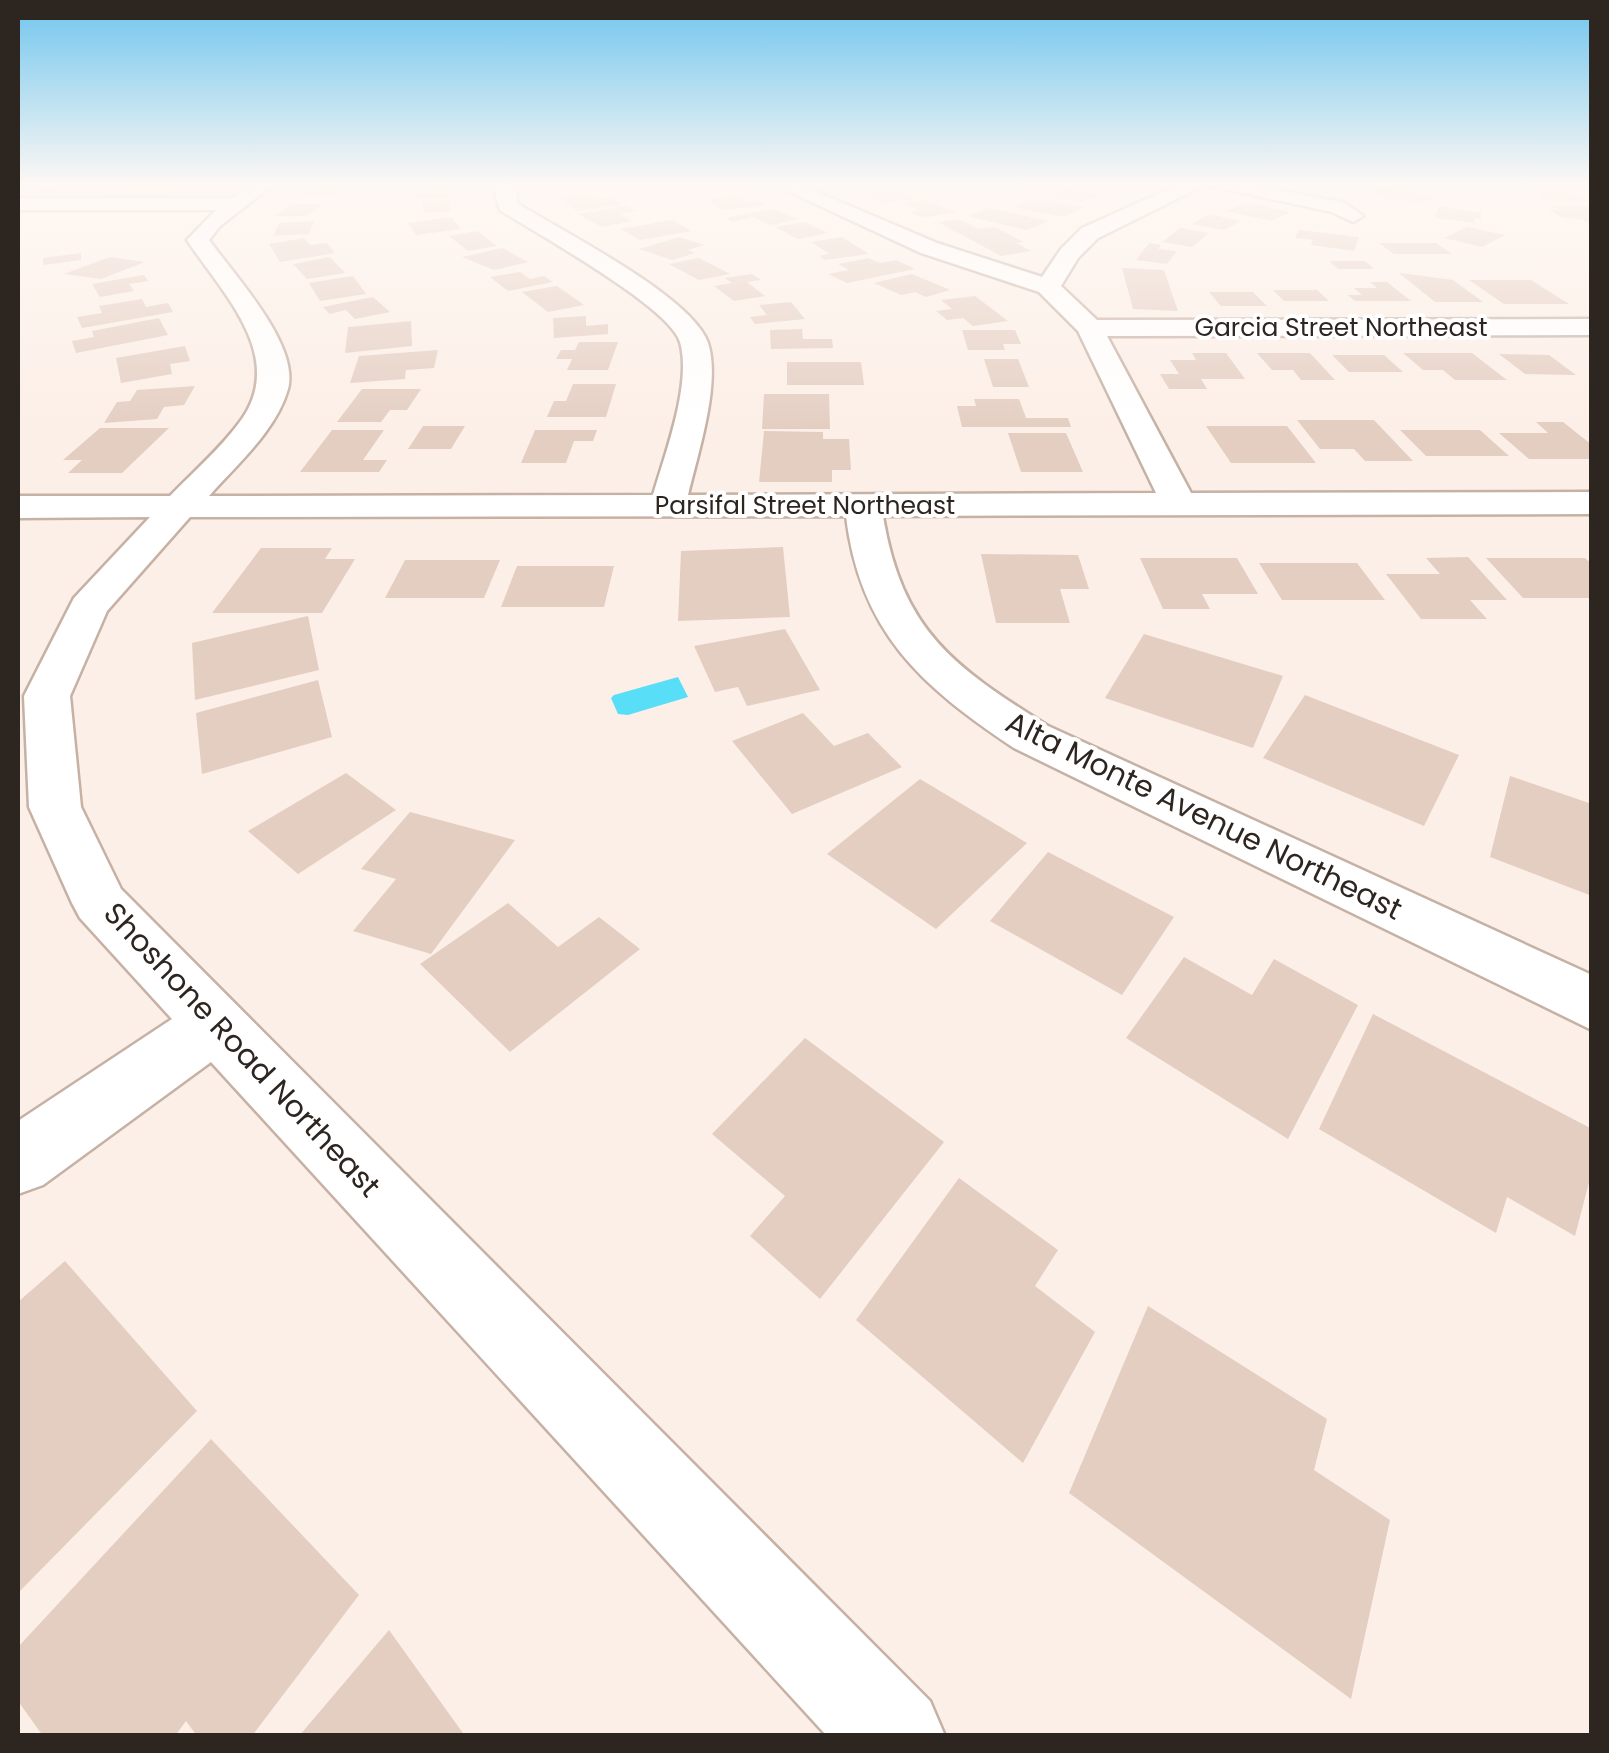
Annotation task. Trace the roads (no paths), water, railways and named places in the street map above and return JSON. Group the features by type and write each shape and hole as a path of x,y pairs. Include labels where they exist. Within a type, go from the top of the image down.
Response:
{"street":[{"name":"Shoshone Road Northeast","path":"227,266 272,354 274,387 254,426 88,607 47,696 56,807 100,903 894,1736"},
{"path":"602,266 682,320 695,345 696,378 668,505"},
{"path":"983,266 1048,287 1090,328 1179,504"},
{"path":"1048,287 1061,266"},
{"name":"Garcia Street Northeast","path":"1090,328 1592,327"},
{"name":"Parsifal Street Northeast","path":"18,507 1592,503"},
{"name":"Alta Monte Avenue Northeast","path":"863,505 877,580 901,631 960,691 1031,738 1592,1004"},
{"path":"18,1161 216,1024"}],"water":[{"path":"678,677 688,697 628,715 618,714 611,698 614,695"}]}
